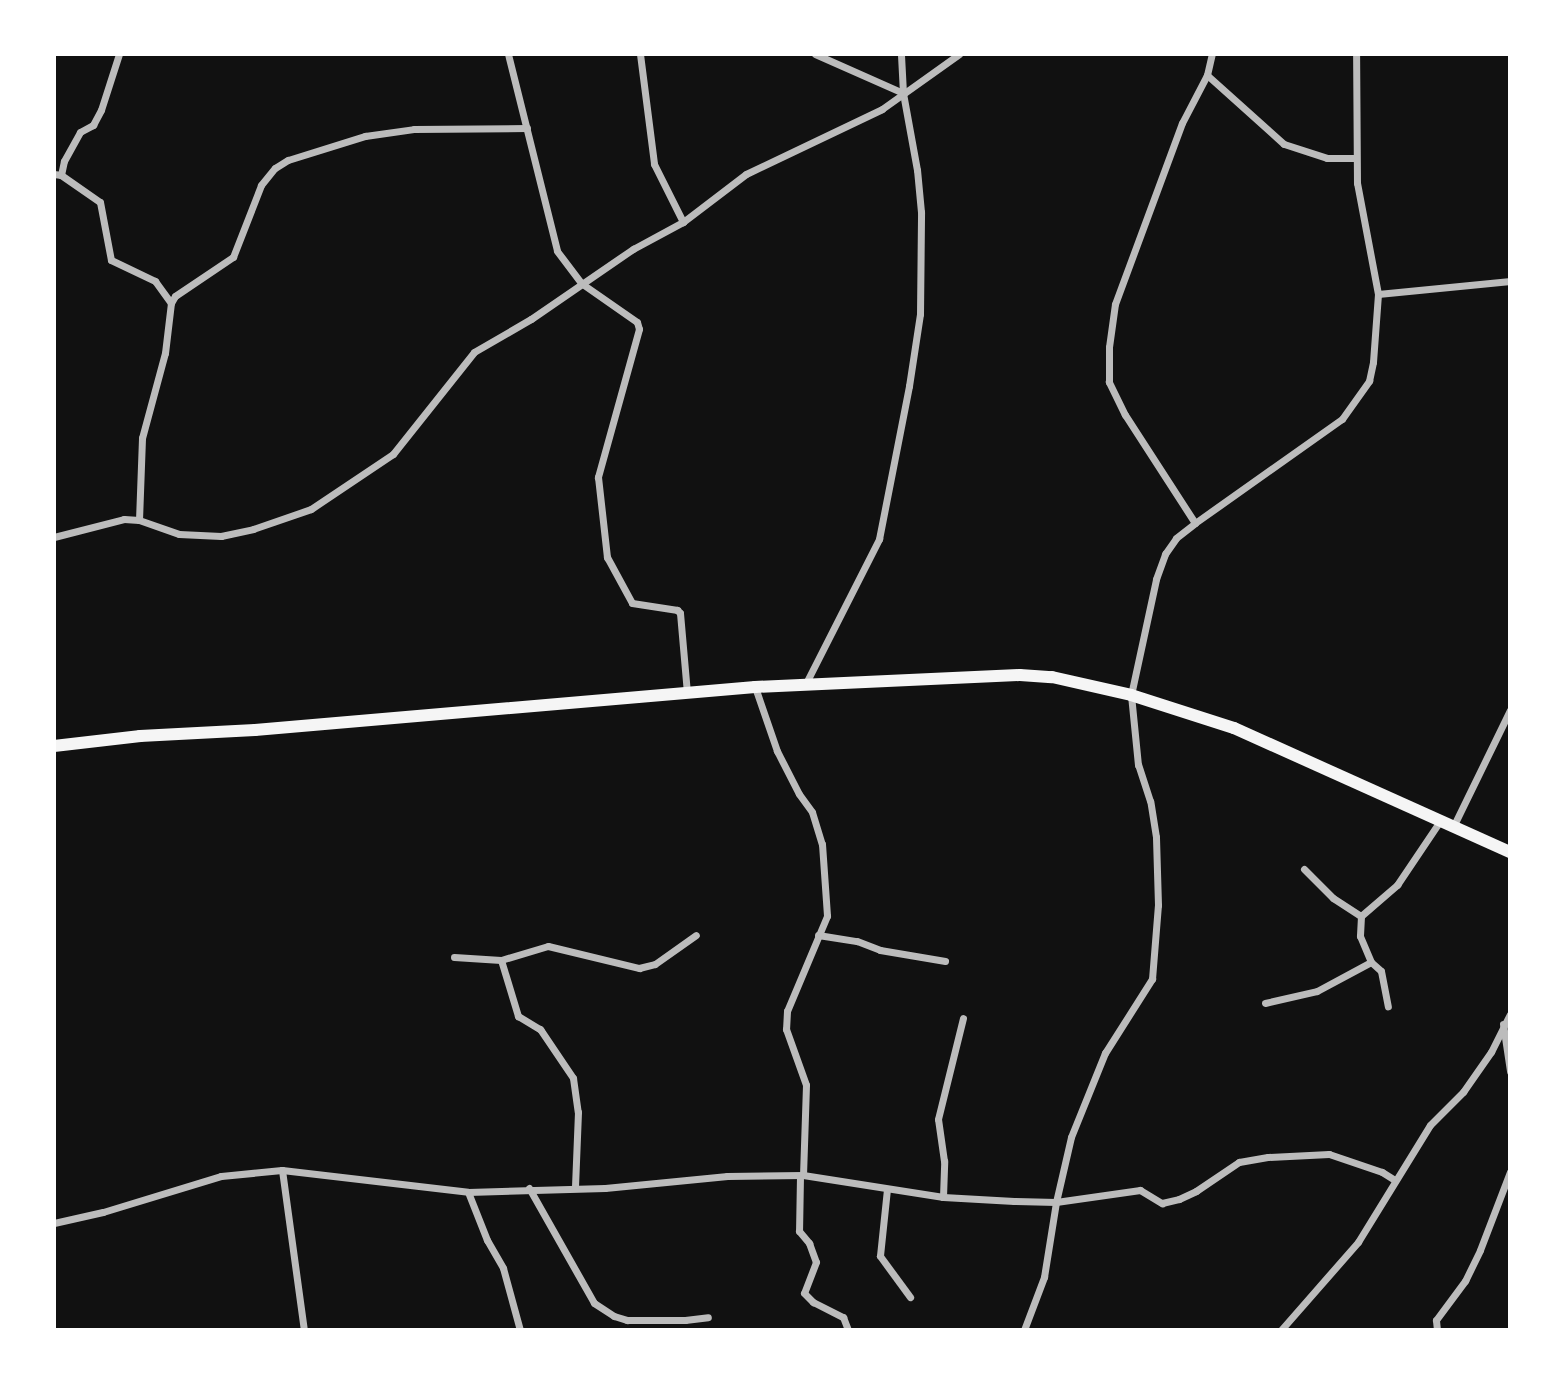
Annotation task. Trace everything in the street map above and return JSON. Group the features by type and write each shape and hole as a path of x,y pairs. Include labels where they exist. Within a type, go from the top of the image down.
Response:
{"main road":[{"path":"54,746 140,736 255,730 755,687 1020,675 1052,677 1131,695 1234,727 1510,852"}],"street":[{"path":"120,54 101,110 93,125 79,132 57,175 100,202 111,260 155,281 171,303"},
{"path":"508,54 556,251 581,283 637,322 639,329 598,477 607,557 632,603 677,610 680,613 687,694"},
{"path":"640,54 654,164 682,222"},
{"path":"815,54 903,93"},
{"path":"805,685 879,539 920,314 921,212 917,170 903,93 901,54"},
{"path":"54,537 124,519 139,520 179,534 221,536 253,529 311,509 393,454 474,352 531,319 633,249 682,222 746,174 882,109 959,54"},
{"path":"1195,523 1125,415 1109,382 1109,347 1115,304 1182,123 1207,75 1212,54"},
{"path":"1024,1330 1044,1278 1056,1202 1072,1137 1093,1079 1105,1053 1152,979 1157,905 1156,837 1150,801 1138,765 1131,695 1165,554 1176,538 1195,523 1342,419 1369,381 1378,294 1357,183 1356,54"},
{"path":"1207,75 1283,144 1327,158 1355,158"},
{"path":"139,520 142,438 165,353 171,303 175,296 233,257 261,186 275,167 288,160 365,136 414,129 527,128"},
{"path":"1378,294 1510,281"},
{"path":"755,687 776,751 812,812 822,844 827,916 787,1011 786,1029 806,1085 799,1231 809,1243 816,1262 804,1293 813,1302 843,1317 848,1330"},
{"path":"1453,827 1510,710"},
{"path":"1388,1006 1381,971 1371,962 1360,936 1361,916 1397,885 1440,821"},
{"path":"1304,869 1333,898 1361,916"},
{"path":"454,957 501,960 548,946 639,968 655,964 696,935"},
{"path":"818,935 857,940 880,950 945,961"},
{"path":"501,960 518,1016 540,1029 573,1078 578,1112 575,1188"},
{"path":"1265,1003 1317,991 1371,962"},
{"path":"1281,1330 1358,1242 1430,1125 1463,1092 1491,1052 1503,1023 1510,1014"},
{"path":"943,1197 944,1161 938,1119 963,1018"},
{"path":"1503,1023 1510,1071"},
{"path":"54,1223 103,1213 221,1176 282,1170 468,1192 575,1188 726,1176 802,1175 943,1197 1056,1202 1140,1190 1162,1203 1179,1199 1239,1162 1268,1157 1329,1154 1382,1172 1395,1180"},
{"path":"282,1170 304,1330"},
{"path":"1437,1330 1436,1320 1465,1281 1480,1250 1510,1172"},
{"path":"529,1188 594,1303 614,1316 627,1320 685,1321 708,1317"},
{"path":"887,1189 880,1256 910,1297"},
{"path":"468,1192 487,1240 503,1268 520,1330"}]}
